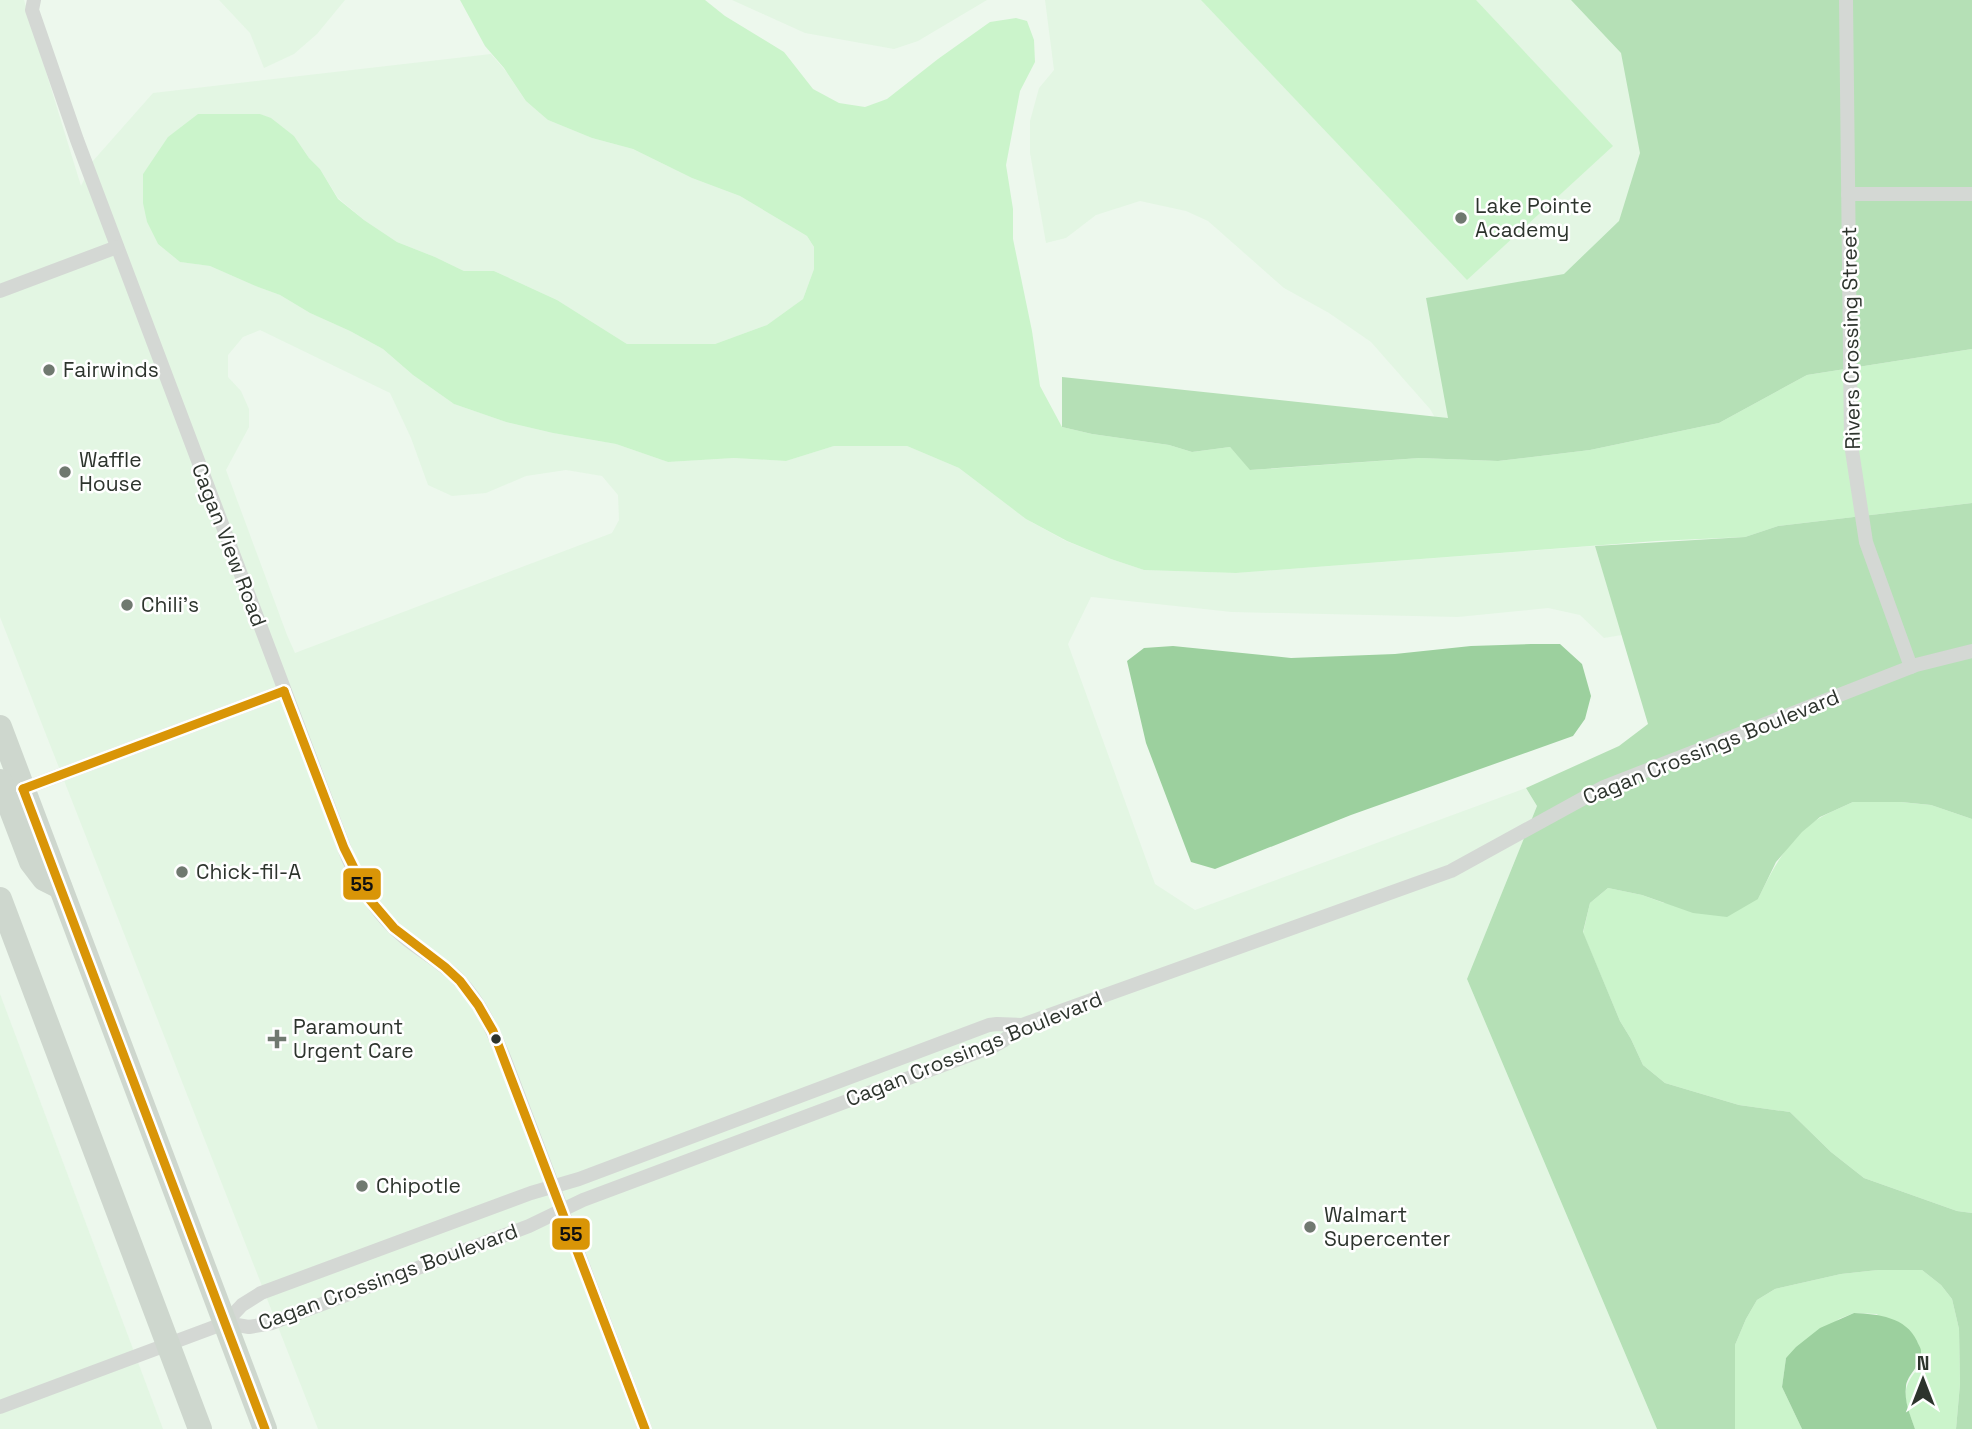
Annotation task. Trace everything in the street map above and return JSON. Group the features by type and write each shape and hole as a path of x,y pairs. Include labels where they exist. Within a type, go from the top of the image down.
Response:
{"highway":[{"path":"0,727 31,862 44,879 60,887 265,1429"},
{"path":"0,899 200,1429"}],"street":[{"name":"Cagan View Road","path":"34,0 32,10 76,140 355,874 382,916 404,937 447,969 478,1004 505,1060 645,1429"},
{"name":"Rivers Crossing Street","path":"1846,0 1851,444 1866,542 1911,667"},
{"path":"1848,194 1972,194"},
{"path":"0,291 117,247"},
{"name":"Cagan Crossings Boulevard","path":"225,1323 249,1327 272,1323 529,1226 583,1200 994,1046 1022,1026 1451,871 1604,787 1911,667 1972,651"},
{"path":"12,785 284,691"},
{"name":"Cagan Crossings Boulevard","path":"225,1323 242,1305 263,1292 445,1224 579,1179 989,1025 1022,1026"},
{"path":"0,1406 225,1323"}],"shaded area":[{"path":"0,0 24,0 81,186 92,162 153,93 491,54 548,120 592,138 633,149 692,178 740,196 807,236 814,247 814,269 803,299 767,325 715,344 627,344 557,300 494,271 464,271 397,242 338,198 320,169 294,136 260,114 154,159 143,174 147,222 158,244 180,262 210,266 280,295 383,349 413,375 454,404 506,422 616,444 668,462 734,458 786,461 834,446 907,446 959,468 1026,519 1066,541 1144,570 1236,573 1595,546 1622,635 1604,638 1580,615 1548,608 1458,617 1232,612 1091,597 1068,644 1155,884 1195,910 1526,788 1537,806 1467,979 1657,1429 318,1429 0,617","holes":["260,330 390,393 411,438 428,485 452,496 486,493 526,476 566,470 602,476 618,495 619,520 612,533 295,653 226,470 249,427 249,409 241,391 228,377 228,355 243,337"]},
{"path":"219,0 345,0 317,34 294,54 264,68 250,33"},
{"path":"460,0 705,0 725,16 784,52 813,89 839,103 865,107 887,99 990,22 1016,18 1027,21 1034,40 1035,62 1020,91 1006,165 1013,209 1013,239 1040,386 1062,427 1169,445 1192,452 1230,447 1251,470 1420,458 1498,461 1590,450 1719,423 1807,375 1972,349 1972,503 1778,526 1745,537 1656,541 1236,573 1144,570 1067,541 1026,519 959,468 907,446 834,446 786,461 734,458 668,462 616,444 506,422 454,404 413,375 383,349 280,295 210,266 180,262 158,244 147,222 143,203 143,174 168,137 198,114 260,114 271,118 294,136 320,169 338,199 397,242 464,271 494,271 557,300 627,344 715,344 767,325 803,299 814,269 814,247 807,236 740,196 692,178 633,149 592,138 548,120 526,101 485,46"},
{"path":"732,0 987,0 918,41 894,49 805,33"},
{"name":"Lake Pointe Academy","path":"1045,0 1719,0 1720,123 1448,440 1430,409 1371,342 1329,313 1284,288 1208,221 1186,211 1140,201 1096,215 1066,238 1046,243 1030,153 1030,121 1039,88 1054,70"},
{"path":"1201,0 1476,0 1613,146 1467,280"},
{"path":"1571,0 1972,0 1972,349 1807,375 1719,423 1590,450 1498,461 1420,458 1250,470 1230,447 1192,452 1169,445 1062,427 1062,377 1448,418 1426,298 1564,274 1619,221 1640,153 1621,53"},
{"path":"1972,503 1972,819 1931,805 1853,802 1820,817 1802,832 1776,862 1758,899 1727,917 1693,913 1642,895 1608,888 1590,903 1583,932 1620,1021 1643,1065 1665,1083 1739,1105 1790,1112 1831,1152 1864,1178 1957,1211 1972,1213 1972,1429 1956,1429 1960,1384 1959,1329 1952,1299 1941,1285 1922,1270 1878,1270 1841,1274 1775,1289 1757,1300 1735,1345 1735,1429 1657,1429 1467,979 1537,806 1526,788 1619,746 1648,724 1595,546 1745,537 1778,526"},
{"path":"1560,644 1582,664 1591,696 1585,719 1573,736 1351,815 1215,869 1191,862 1146,743 1127,661 1144,648 1173,646 1291,658"},
{"path":"1853,802 1931,805 1972,819 1972,1213 1957,1211 1864,1178 1831,1152 1790,1112 1739,1105 1665,1083 1643,1065 1620,1021 1583,933 1590,903 1608,888 1664,903 1758,899 1777,864 1801,832 1823,816"},
{"path":"0,994 163,1429 0,1429"},
{"path":"1878,1270 1922,1270 1941,1285 1952,1299 1959,1329 1960,1384 1956,1429 1915,1429 1907,1406 1906,1393 1910,1379 1916,1371 1877,1314 1854,1313 1839,1319 1786,1358 1782,1387 1802,1429 1735,1429 1735,1345 1757,1300 1775,1289 1841,1274"},
{"path":"1854,1313 1882,1316 1899,1322 1917,1341 1921,1356 1907,1382 1906,1392 1915,1429 1802,1429 1782,1387 1786,1358 1820,1328"}],"transit line":[{"name":"55","path":"284,691 344,848 370,900 394,928 460,981 493,1031 645,1429"},
{"name":"55","path":"23,789 284,691"},
{"name":"55","path":"23,789 265,1429"}],"place":[{"name":"Lake Pointe Academy","path":"1461,218"},
{"name":"Fairwinds","path":"49,370"},
{"name":"Waffle House","path":"65,472"},
{"name":"Chili's","path":"127,605"},
{"name":"Chick-fil-A","path":"182,872"},
{"name":"Paramount Urgent Care","path":"277,1039"},
{"name":"Chipotle","path":"362,1186"},
{"name":"Walmart Supercenter","path":"1310,1227"}]}
